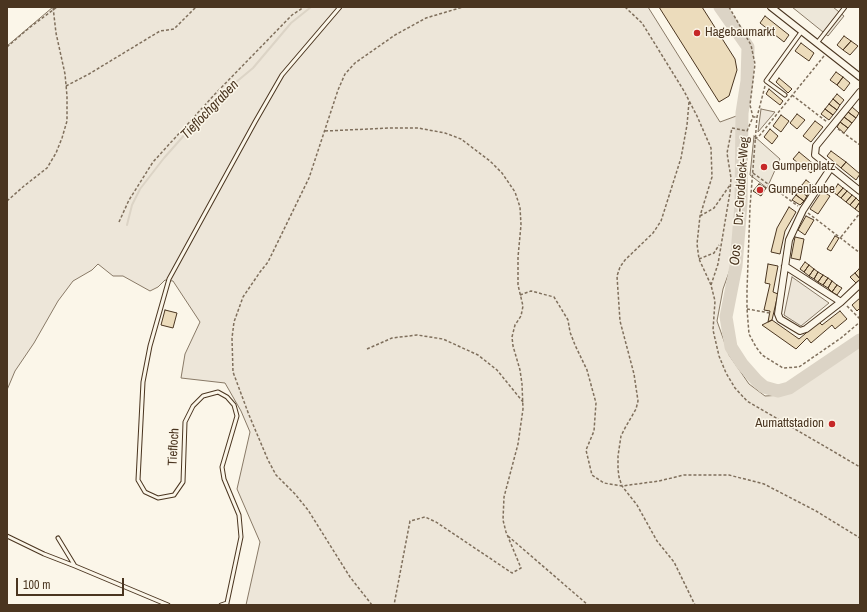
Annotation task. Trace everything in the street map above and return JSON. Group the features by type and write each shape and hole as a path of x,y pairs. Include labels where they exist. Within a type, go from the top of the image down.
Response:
{"street":[{"path":"772,7 860,76"},
{"path":"860,92 816,146 815,156 860,191"},
{"path":"830,169 803,210 789,240 778,314 780,319 800,331 806,329 841,302 860,284"},
{"path":"785,266 841,302"}],"lane":[{"name":"Tiefloch","path":"221,605 227,604 241,537 239,514 224,479 222,467 237,416 234,405 227,397 218,392 204,396 192,406 186,422 183,482 174,495 158,498 145,492 138,480 144,382 150,346 169,279 238,153 282,75 340,7"},
{"path":"817,43 845,7"},
{"path":"786,95 766,81 802,32"},
{"path":"7,536 44,554 168,605"},
{"path":"58,538 75,566"}],"path":[{"path":"7,201 47,168 56,153 67,121 66,86 53,7"},
{"path":"7,47 57,7"},
{"path":"66,86 89,74 160,31 174,29 196,7"},
{"path":"119,222 129,200 153,162 215,94 292,15 304,7"},
{"path":"372,605 350,577 301,501 276,475 249,415 233,372 232,338 234,322 238,308 251,285 268,262 306,185 345,74 355,63 395,35 426,18 463,7"},
{"path":"625,7 642,23 684,91 711,148 712,177 700,216 697,244 699,259 715,301 713,330 719,356 726,373 735,388 747,401 860,466"},
{"path":"710,285 718,264 729,195 731,178 727,153 732,128 747,131 753,117 750,106 755,64 751,45 729,7"},
{"path":"755,139 760,135 827,51"},
{"name":"Dr.-Groddeck-Weg","path":"766,81 757,117 750,207 747,309 750,334 756,347 762,355 784,368 799,367 860,322"},
{"path":"792,95 860,145"},
{"path":"689,102 687,125 681,158 661,221 653,234 625,260 620,267 617,276 620,321 634,374 638,401 636,409 624,428 621,436 618,469 622,486 642,512 657,541 674,562 695,605"},
{"path":"325,131 418,128 445,133 461,139 490,161 510,182 520,207 521,225 518,285 523,306 521,316 515,325 512,337 512,346 522,384 523,402 518,444 504,497 503,520 520,568 512,573 436,522 425,517 410,521 394,605"},
{"path":"700,216 714,208 730,185"},
{"path":"723,193 729,195"},
{"path":"840,237 860,213"},
{"path":"699,259 714,252 720,244"},
{"path":"520,295 531,291 554,297 568,320 570,332 587,370 596,403 594,431 586,450 592,475 604,483 622,486 659,481 684,475 729,475 764,484 816,511 860,538"},
{"path":"841,302 849,307 860,319"},
{"path":"747,309 770,313"},
{"path":"367,350 392,338 417,335 443,339 478,355 496,370 523,402"},
{"path":"506,532 509,537 588,605"}],"shaded area":[{"path":"53,7 648,7 720,122 739,115 737,224 732,264 723,289 717,321 729,355 749,384 765,396 783,395 804,384 860,345 860,605 246,605 260,542 237,489 250,432 241,411 225,383 181,378 185,354 200,322 173,281 165,280 158,287 150,291 123,276 113,276 98,264 92,270 73,281 58,301 34,343 15,371 7,390 7,46"},
{"path":"792,7 833,7 844,16 828,36"},
{"path":"761,109 775,112 758,132"},
{"name":"Gumpenplatz","path":"754,136 780,159 767,188 750,175"},
{"path":"792,277 829,303 801,326 784,315"}],"building":[{"name":"Hagebaumarkt","path":"659,7 702,7 735,59 737,70 729,96 719,102"},
{"path":"765,16 789,35 784,42 760,23"},
{"path":"844,36 851,41 843,50 837,45"},
{"path":"851,41 858,46 850,55 843,50"},
{"path":"801,43 814,53 809,61 795,51"},
{"path":"836,72 843,77 837,85 830,80"},
{"path":"843,77 850,83 844,91 837,85"},
{"path":"779,78 792,89 788,93 776,82"},
{"path":"769,89 783,101 780,105 766,94"},
{"path":"837,94 844,100 840,105 833,99"},
{"path":"833,99 840,105 837,110 829,104"},
{"path":"829,104 837,110 833,115 825,109"},
{"path":"852,107 859,113 856,118 848,112"},
{"path":"825,109 833,115 829,120 821,114"},
{"path":"848,112 856,118 852,123 844,117"},
{"path":"797,114 805,120 797,129 790,123"},
{"path":"781,115 789,121 781,132 773,126"},
{"path":"844,117 852,123 848,128 840,122"},
{"path":"815,121 823,127 811,142 803,136"},
{"path":"840,122 848,128 844,133 837,127"},
{"path":"770,129 778,136 772,144 764,137"},
{"path":"831,151 846,162 841,168 827,156"},
{"path":"799,152 816,166 811,173 793,159"},
{"path":"846,162 860,174 856,180 841,168"},
{"path":"806,180 814,186 810,191 802,185"},
{"name":"Gumpenlaube","path":"759,184 766,188 761,196 753,191"},
{"path":"838,184 843,188 837,195 833,192"},
{"path":"802,185 810,191 807,196 799,190"},
{"path":"843,188 847,191 841,198 837,195"},
{"path":"799,190 807,196 804,201 796,195"},
{"path":"822,191 830,196 818,214 810,209"},
{"path":"847,191 852,195 846,202 841,198"},
{"path":"796,195 804,201 800,205 792,200"},
{"path":"852,195 856,198 850,205 846,202"},
{"path":"856,198 860,202 855,209 850,205"},
{"path":"860,202 860,211 859,212 855,209"},
{"path":"789,207 796,212 785,231 780,254 771,252 777,228"},
{"path":"806,216 814,220 805,235 798,230"},
{"path":"835,236 839,238 831,251 827,249"},
{"path":"795,237 804,239 800,260 791,258"},
{"path":"805,262 809,265 804,272 800,269"},
{"path":"768,264 778,266 773,292 778,294 772,320 768,322 770,311 764,310 770,284 765,283"},
{"path":"809,265 814,269 809,276 804,272"},
{"path":"814,269 818,272 814,279 809,276"},
{"path":"859,269 860,270 860,279 855,273"},
{"path":"818,272 823,275 818,282 814,279"},
{"path":"855,273 860,279 857,284 850,277"},
{"path":"823,275 828,278 823,285 818,282"},
{"path":"828,278 832,281 828,288 823,285"},
{"path":"832,281 837,285 832,292 828,288"},
{"path":"837,285 842,288 837,295 832,292"},
{"path":"860,298 860,308 857,311 852,305"},
{"path":"165,310 177,313 173,328 161,325"},
{"path":"840,311 847,319 835,329 832,325 811,343 807,338 796,349 762,325 772,320 799,339 819,322 822,325"}],"waterway":[{"name":"Tieflochgraben","path":"127,225 132,205 140,189 164,158 223,93 253,68 291,23 311,7"},
{"name":"Oos","path":"720,7 748,47 747,81 742,113 741,204 736,266 726,317 731,347 742,364 757,381 764,387 778,391 789,388 860,340"}],"place":[{"name":"Hagebaumarkt","path":"697,33"},
{"name":"Gumpenplatz","path":"764,167"},
{"name":"Gumpenlaube","path":"760,190"},
{"name":"Aumattstadion","path":"832,424"}]}
